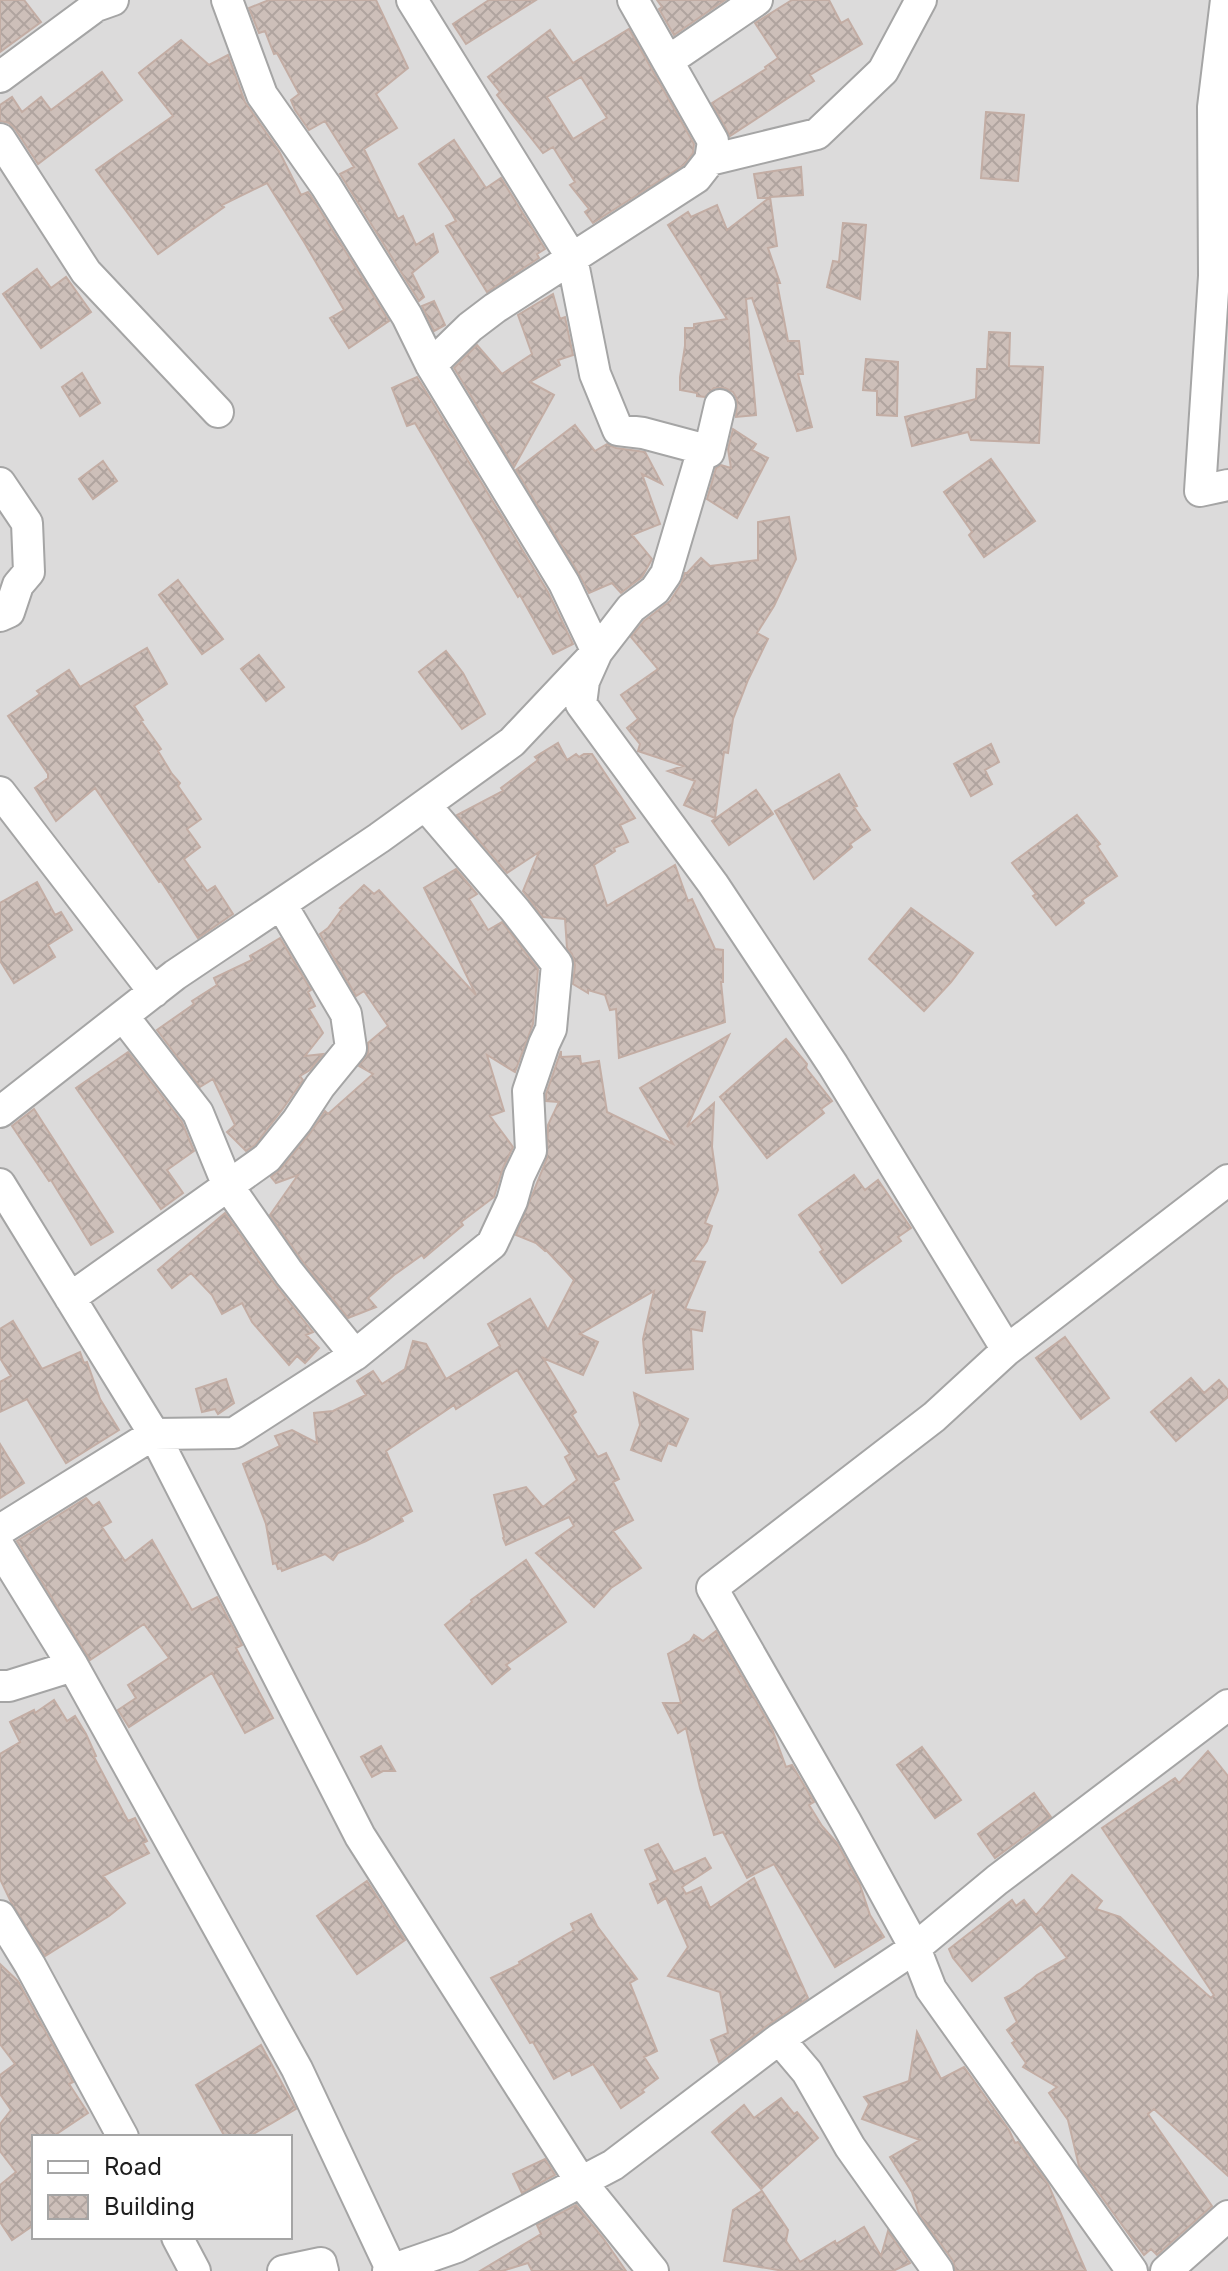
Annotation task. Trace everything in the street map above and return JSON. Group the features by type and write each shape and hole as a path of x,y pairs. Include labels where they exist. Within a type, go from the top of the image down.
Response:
{"street":[{"path":"0,77 96,6 113,0"},
{"path":"227,0 262,95 326,186 407,316 431,365 564,583 597,652 584,681 581,704 713,884 833,1065 1007,1350"},
{"path":"412,0 572,258 595,374 618,430 643,433 709,452 720,405"},
{"path":"431,365 470,327 495,308 696,178 710,160 713,141 633,0"},
{"path":"668,61 757,0"},
{"path":"710,160 817,134 883,71 921,0"},
{"path":"1226,0 1221,107 1221,276 1200,491 1228,485"},
{"path":"0,139 86,272 218,412"},
{"path":"0,1112 175,975 512,742 597,652 631,608 655,590 666,574 703,449"},
{"path":"0,483 27,523 29,572 18,585 9,612 0,616"},
{"path":"0,792 154,992"},
{"path":"0,1530 154,1434 234,1433 355,1355 492,1244 531,1151 528,1091 551,1029 557,964 425,805"},
{"path":"70,1298 267,1158 351,1048 346,1014 281,904"},
{"path":"123,1016 198,1113 228,1186 289,1273 355,1355"},
{"path":"1132,2271 931,1989 915,1948 712,1588 934,1417 1007,1350 1228,1180"},
{"path":"0,1184 154,1434 360,1836 581,2182 653,2271"},
{"path":"0,1548 73,1666 297,2069 390,2270 457,2247 613,2165 779,2039 915,1948 997,1880 1226,1709"},
{"path":"0,1686 73,1666"},
{"path":"0,1916 122,2135"},
{"path":"779,2039 807,2072 850,2147 938,2271"},
{"path":"1166,2271 1228,2216"},
{"path":"178,2239 195,2271"},
{"path":"283,2271 321,2263 323,2271"}],"shaded area":[{"path":"0,0 1228,0 1228,2271 0,2271"}],"building":[{"path":"0,0 24,0 41,22 0,52"},
{"path":"269,0 376,0 408,68 376,94 397,128 364,149 398,219 403,216 416,245 433,234 438,252 412,273 424,297 419,301 340,174 354,167 325,121 309,130 295,110 291,100 299,94 277,53 274,54 265,31 259,33 249,8"},
{"path":"489,0 536,0 466,44 453,24"},
{"path":"657,0 725,0 674,35"},
{"path":"792,0 829,0 841,23 848,19 862,44 810,75 814,81 730,136 712,103 778,58 755,23"},
{"path":"629,29 694,144 693,153 684,165 593,223 585,212 589,209 570,185 575,182 553,147 543,153 497,95 500,92 488,77 550,30 573,63","holes":["581,77 607,118 573,139 547,97"]},
{"path":"181,40 209,65 228,55 245,102 279,151 301,195 308,192 311,196 389,321 349,348 330,318 344,310 267,183 222,205 224,207 158,254 96,170 173,116 139,73"},
{"path":"102,72 122,100 38,164 15,129 9,123 0,121 0,105 12,97 22,112 41,97 51,110"},
{"path":"986,112 1024,115 1018,181 981,178"},
{"path":"454,140 486,188 501,178 545,249 537,254 539,258 487,292 446,226 456,221 419,164"},
{"path":"801,167 803,195 770,197 777,246 768,248 780,283 777,283 788,341 799,341 803,374 798,374 812,427 797,431 752,298 746,299 756,415 736,417 737,399 733,392 725,388 714,388 705,397 680,390 685,328 727,319 668,225 688,212 691,217 717,205 727,230 769,198 758,198 754,174"},
{"path":"843,223 866,225 860,299 827,287 833,261 839,262"},
{"path":"37,269 51,288 66,277 91,312 41,348 3,294"},
{"path":"553,294 560,319 565,317 573,355 558,360 560,365 530,382 554,395 514,467 454,368 477,345 502,374 532,354 518,315"},
{"path":"434,301 445,325 434,331 422,306"},
{"path":"989,332 1010,333 1009,366 1043,367 1039,443 971,440 968,432 912,446 905,417 976,399 977,369 987,369"},
{"path":"866,359 898,362 897,416 877,415 877,391 863,390"},
{"path":"82,373 100,403 80,416 62,387"},
{"path":"417,377 548,592 573,644 553,654 415,423 407,426 392,388"},
{"path":"575,425 595,451 607,444 645,452 662,484 642,474 660,524 632,535 652,559 642,577 621,593 612,583 589,593 516,470"},
{"path":"733,429 756,444 752,450 768,458 737,518 707,499 716,468 721,465 731,468 728,449"},
{"path":"991,459 1035,521 984,557 969,535 972,532 944,492"},
{"path":"103,461 117,481 93,499 79,479"},
{"path":"789,517 796,559 774,606 757,633 768,639 733,719 728,753 724,752 715,818 684,805 695,781 668,771 683,766 638,751 640,744 627,728 638,719 621,695 658,669 631,637 644,621 670,601 685,573 701,558 710,566 758,560 758,522"},
{"path":"178,580 223,639 202,654 159,595"},
{"path":"147,648 167,684 134,706 161,749 158,751 180,783 178,786 201,819 187,829 200,847 184,859 207,891 215,886 233,914 198,938 95,788 56,821 35,788 48,778 48,774 8,716 40,694 37,691 69,670 80,687"},
{"path":"446,651 463,673 485,714 462,729 419,672"},
{"path":"259,655 284,687 266,701 241,669"},
{"path":"558,743 567,760 576,754 579,757 592,754 635,818 620,825 628,842 614,848 615,851 594,865 607,906 675,865 688,901 692,899 715,949 723,950 721,982 725,1022 619,1058 616,1009 610,1010 605,995 588,990 588,993 573,984 575,965 567,948 565,919 543,917 523,891 539,852 507,873 457,815 503,791 501,788 538,760 535,757"},
{"path":"991,744 999,762 985,770 992,784 971,796 954,764"},
{"path":"839,774 857,806 854,807 870,830 850,844 852,847 814,879 775,811"},
{"path":"756,790 773,814 729,845 712,821"},
{"path":"1077,815 1100,844 1097,846 1117,876 1082,900 1084,903 1056,925 1012,863"},
{"path":"456,869 477,894 469,899 488,930 502,922 538,969 533,1024 515,1072 487,1055 504,1111 490,1116 513,1147 494,1197 461,1222 463,1225 424,1258 422,1255 368,1298 376,1307 348,1318 270,1215 298,1175 276,1183 271,1177 281,1169 325,1111 328,1114 373,1074 359,1066 368,1053 368,1043 388,1026 364,991 356,996 320,934 328,928 340,908 364,885 374,894 379,890 476,995 424,888"},
{"path":"37,882 55,915 61,912 72,930 48,945 55,957 14,983 0,961 0,903"},
{"path":"911,908 973,953 924,1011 869,959"},
{"path":"280,938 311,990 308,992 315,1006 309,1009 323,1033 305,1056 323,1054 310,1070 300,1076 303,1080 282,1110 255,1145 246,1151 227,1132 235,1125 213,1079 200,1087 157,1030 217,985 214,978 252,960 250,956"},
{"path":"729,1035 687,1127 714,1103 712,1147 718,1190 705,1223 712,1226 707,1241 693,1261 705,1262 685,1309 705,1312 702,1331 691,1329 693,1369 646,1373 643,1339 654,1291 580,1334 598,1342 583,1375 543,1358 576,1412 572,1415 598,1457 606,1453 619,1479 613,1482 633,1520 613,1531 641,1568 611,1588 594,1607 536,1553 574,1526 569,1517 506,1545 494,1495 526,1487 543,1507 577,1480 565,1457 570,1454 517,1370 456,1409 454,1405 386,1451 412,1511 401,1517 403,1521 338,1553 333,1560 325,1554 282,1571 278,1569 276,1563 273,1564 266,1524 243,1464 280,1446 275,1436 292,1430 317,1443 314,1413 333,1411 366,1395 357,1381 373,1371 382,1384 405,1369 413,1341 426,1344 446,1379 500,1346 488,1324 530,1299 548,1330 574,1280 546,1250 516,1235 547,1158 548,1125 559,1102 546,1101 546,1094 561,1051 561,1057 580,1056 581,1064 599,1061 607,1112 673,1144 640,1088"},
{"path":"786,1039 832,1101 821,1109 824,1113 767,1158 720,1097"},
{"path":"128,1052 182,1122 194,1151 167,1170 183,1193 161,1209 76,1088"},
{"path":"34,1109 113,1232 91,1245 51,1180 12,1126"},
{"path":"854,1175 865,1190 878,1180 911,1228 898,1237 901,1241 842,1283 799,1215"},
{"path":"225,1213 313,1332 306,1335 319,1348 305,1363 297,1356 289,1365 252,1322 242,1303 222,1314 212,1295 191,1273 172,1288 158,1270"},
{"path":"13,1321 42,1369 80,1352 84,1363 87,1362 100,1399 119,1430 66,1463 27,1399 0,1412 0,1382 11,1376 0,1358 0,1329"},
{"path":"1065,1337 1109,1398 1081,1419 1036,1358"},
{"path":"1191,1378 1204,1393 1219,1380 1228,1390 1228,1397 1176,1441 1151,1412"},
{"path":"226,1379 234,1403 218,1414 215,1409 202,1412 196,1389"},
{"path":"634,1393 688,1419 676,1446 668,1443 661,1461 631,1450 640,1425"},
{"path":"0,1444 24,1483 0,1498"},
{"path":"86,1498 93,1506 99,1502 111,1522 102,1527 125,1561 152,1540 192,1610 217,1597 242,1645 236,1648 273,1718 245,1733 212,1673 129,1727 118,1710 136,1698 128,1685 169,1658 144,1624 90,1660 17,1541"},
{"path":"526,1560 566,1622 506,1665 510,1669 492,1684 445,1625 471,1600"},
{"path":"716,1631 772,1729 786,1767 792,1765 814,1802 809,1805 837,1843 860,1885 870,1915 884,1937 835,1967 774,1864 747,1878 723,1832 714,1835 686,1728 678,1733 663,1703 681,1703 668,1654 690,1641 694,1635 703,1641"},
{"path":"54,1700 67,1721 75,1716 128,1821 135,1818 147,1841 143,1843 149,1853 103,1876 125,1903 45,1956 0,1879 0,1754 20,1742 10,1722 34,1710 35,1713"},
{"path":"381,1746 395,1771 383,1771 372,1777 361,1757"},
{"path":"922,1747 961,1800 935,1818 897,1765"},
{"path":"1208,1751 1228,1776 1228,2176 1154,2109 1148,2114 1212,2206 1157,2255 1151,2249 1144,2255 1079,2166 1068,2120 1049,2093 1057,2087 1023,2067 1026,2063 1007,2030 1017,2022 1005,1998 1067,1958 1041,1924 972,1981 949,1949 1012,1900 1016,1906 1024,1900 1036,1915 1072,1875 1102,1901 1096,1909 1120,1917 1211,1998 1214,1995 1102,1828 1175,1778 1179,1783"},
{"path":"1034,1793 1051,1817 995,1858 978,1834"},
{"path":"658,1844 674,1872 705,1858 711,1868 682,1887 686,1894 701,1887 710,1908 754,1878 808,1998 719,2062 711,2040 728,2033 720,1992 668,1976 688,1947 666,1898 658,1903 650,1884 658,1880 645,1850"},
{"path":"367,1881 405,1940 357,1974 317,1916"},
{"path":"591,1914 637,1979 630,1983 657,2051 644,2057 658,2078 621,2108 593,2064 572,2075 570,2070 554,2079 491,1978 574,1930 571,1924"},
{"path":"0,1964 18,1981 73,2082 69,2084 88,2113 55,2135 32,2135 32,2226 12,2240 0,2222 0,2185 16,2172 0,2151 0,2124 11,2110 0,2094 0,2075 15,2064 0,2044"},
{"path":"917,2032 941,2079 964,2067 1015,2143 1018,2142 1048,2184 1086,2271 956,2271 953,2261 919,2214 912,2192 890,2157 920,2140 862,2119 869,2104 864,2097 909,2081"},
{"path":"261,2045 296,2109 251,2135 224,2135 196,2085"},
{"path":"781,2098 818,2138 761,2189 712,2132 744,2105 754,2118"},
{"path":"545,2159 555,2175 522,2193 513,2174"},
{"path":"762,2191 788,2230 786,2241 800,2262 864,2227 881,2256 888,2231 910,2263 893,2271 784,2271 724,2261 733,2210"},
{"path":"576,2205 626,2271 532,2271 528,2263 502,2271 480,2271 541,2234 537,2225"}]}
